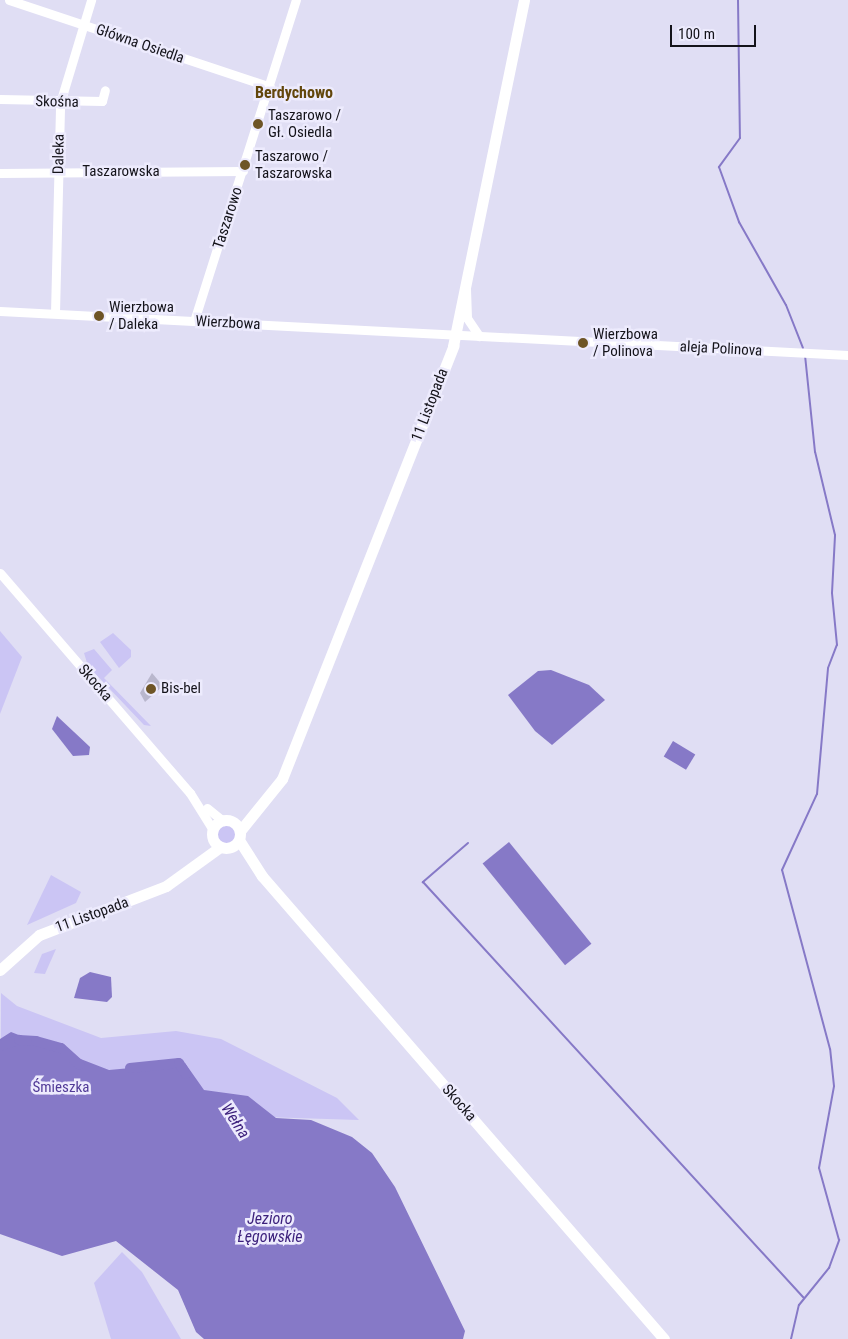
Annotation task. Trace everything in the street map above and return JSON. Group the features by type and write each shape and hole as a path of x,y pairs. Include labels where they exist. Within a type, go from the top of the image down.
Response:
{"main road":[{"name":"11 Listopada","path":"0,970 39,936 166,886 191,868 219,841 239,835 275,791 456,335 524,0"},
{"path":"219,841 228,821 275,791"},
{"name":"Skocka","path":"228,821 239,835 262,876"},
{"name":"Skocka","path":"219,841 262,876 660,1336"}],"street":[{"name":"Główna Osiedla","path":"9,0 270,87"},
{"name":"Daleka","path":"55,314 60,103 91,0"},
{"name":"Taszarowo","path":"194,321 270,87 296,0"},
{"name":"Skośna","path":"0,99 60,103 102,102 105,90"},
{"name":"Taszarowska","path":"0,173 243,171"},
{"path":"466,289 467,318 482,336"},
{"name":"Wierzbowa","path":"0,310 456,335"},
{"name":"aleja Polinova","path":"456,335 469,340 482,336 848,355"},
{"name":"Skocka","path":"0,573 190,793 219,841"},
{"name":"Skocka","path":"190,793 228,821"}],"green space":[{"path":"0,631 22,657 0,714"},
{"path":"113,633 131,650 131,657 119,668 100,642"},
{"path":"94,649 112,670 104,678 151,726 144,725 88,666 84,653"},
{"path":"226,825 233,828 236,835 233,842 226,845 219,842 216,835 219,828"},
{"path":"51,875 81,892 76,903 27,925"},
{"path":"56,949 45,974 34,973 42,954"},
{"name":"Śmieszka","path":"1,993 17,1006 101,1038 176,1031 221,1039 337,1098 359,1120 263,1117 0,1205"},
{"path":"122,1252 142,1272 181,1339 111,1339 94,1283"}],"water":[{"path":"551,670 589,685 605,700 552,745 535,731 508,695 538,671"},
{"path":"57,716 90,747 89,755 73,756 52,729"},
{"path":"673,741 695,754 686,770 664,756"},
{"path":"509,842 591,944 565,965 483,863"},
{"path":"90,972 111,977 112,997 107,1002 74,998 80,978"},
{"name":"Jezioro Łęgowskie","path":"11,1032 109,1070 185,1063 204,1090 248,1096 276,1118 311,1120 352,1137 372,1153 395,1187 465,1331 463,1339 204,1339 196,1332 178,1290 116,1241 62,1256 0,1234 0,1039"}],"building":[{"name":"Bis-bel","path":"152,673 163,686 145,702 140,693"}],"waterway":[{"path":"738,0 740,138 719,167 739,222 786,305 803,348"},
{"path":"791,1339 799,1305 829,1268 839,1240 819,1168 834,1086 830,1049 782,870 817,794 828,668 837,645 832,593 835,535 815,452 805,356"},
{"path":"468,843 423,882 803,1297"},
{"name":"Wełna","path":"0,1046 19,1040 36,1041 61,1048 80,1065"},
{"name":"Wełna","path":"130,1068 179,1063 186,1074"}],"place":[{"name":"Taszarowo / Gł. Osiedla","path":"258,124"},
{"name":"Taszarowo / Taszarowska","path":"245,165"},
{"name":"Wierzbowa / Daleka","path":"99,316"},
{"name":"Wierzbowa / Polinova","path":"583,343"},
{"name":"Bis-bel","path":"151,689"}],"district":[{"name":"Berdychowo","path":"294,93"}]}
